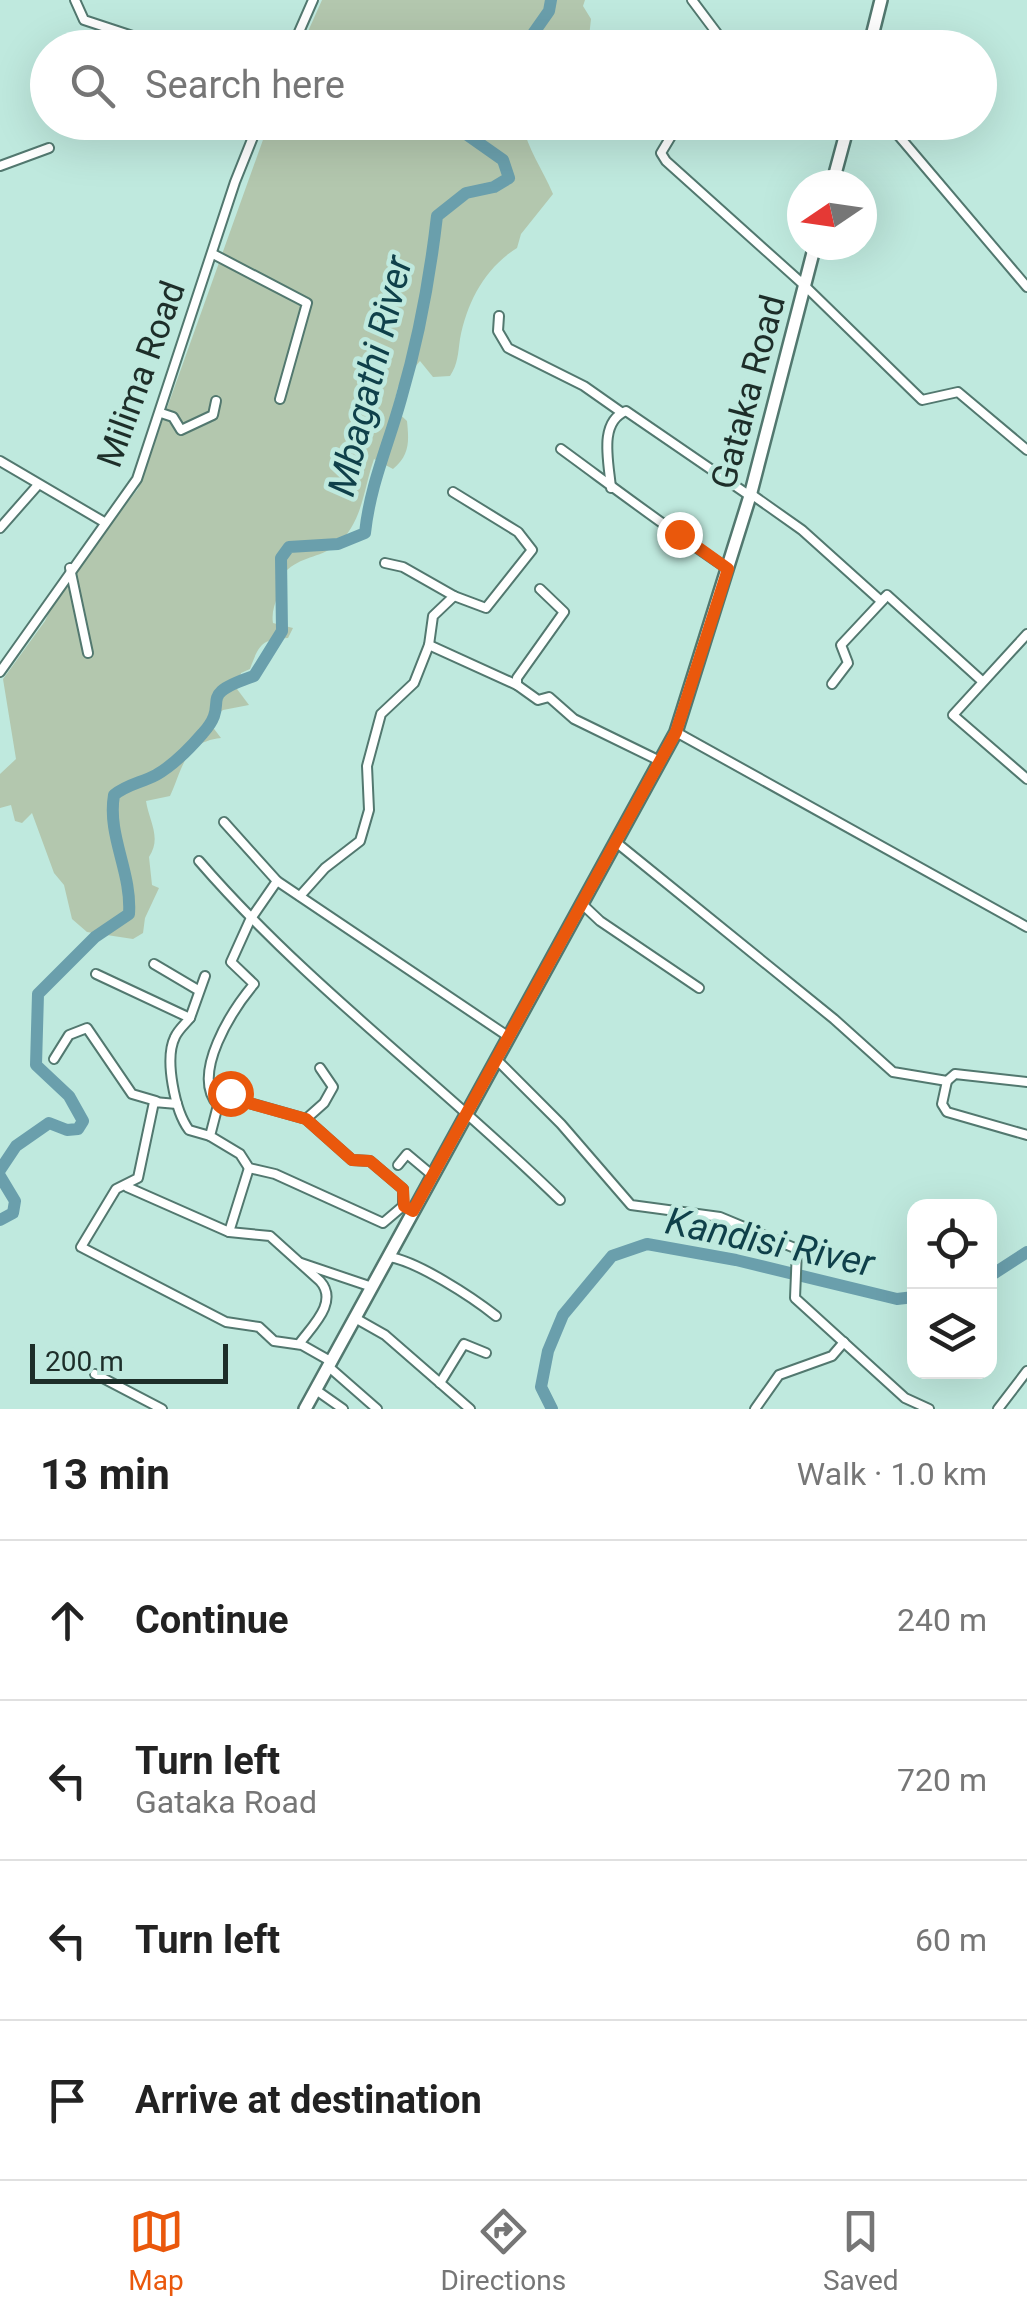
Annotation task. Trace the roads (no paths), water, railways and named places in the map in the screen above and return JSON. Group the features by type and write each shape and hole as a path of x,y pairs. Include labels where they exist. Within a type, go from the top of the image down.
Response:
{"street":[{"path":"75,0 84,20 114,30"},
{"path":"300,30 313,0"},
{"path":"692,0 714,30"},
{"path":"873,30 881,0"},
{"name":"Milima Road","path":"0,672 70,568 137,479 253,140"},
{"path":"670,140 662,156 922,400 958,392 1027,450"},
{"path":"836,170 844,140"},
{"path":"902,140 1027,287"},
{"path":"0,166 49,148"},
{"path":"212,254 308,303 280,399"},
{"name":"Gataka Road","path":"305,1409 388,1257 408,1208 468,1113 676,732 750,495 812,260"},
{"path":"499,316 498,331 508,348 584,386 621,412 633,412 813,539 880,601 888,595"},
{"path":"161,413 173,417 182,430 213,415 216,402"},
{"path":"611,488 608,433 621,412"},
{"path":"562,449 728,569"},
{"path":"0,461 104,522"},
{"path":"0,528 37,486"},
{"path":"384,562 403,567 454,596 486,608 532,550 528,538 453,492"},
{"path":"70,568 88,653"},
{"path":"518,685 517,678 564,612 540,589"},
{"path":"888,595 982,681"},
{"path":"832,684 848,666 841,645 888,595"},
{"path":"300,896 326,868 360,841 368,810 367,766 381,714 414,683 429,645 433,616 454,596"},
{"path":"1027,634 982,681 954,718 1027,779"},
{"path":"429,645 518,685 538,700 549,697 574,719 660,761"},
{"path":"676,732 1027,927"},
{"path":"224,822 277,881 510,1037"},
{"path":"616,842 892,1072 946,1082"},
{"path":"199,861 250,920 560,1200"},
{"path":"218,1104 212,1094 214,1042 254,984 230,962 250,920 277,881"},
{"path":"581,903 600,922 698,988"},
{"path":"154,964 198,990"},
{"path":"96,974 190,1018"},
{"path":"204,976 190,1018 175,1036 171,1050 177,1104 189,1130 210,1136 240,1154 249,1168 275,1174 382,1223 408,1208 403,1189 370,1161 352,1160 306,1119 228,1097 218,1104 210,1136"},
{"path":"54,1059 69,1035 87,1028 132,1094 177,1104"},
{"path":"497,1060 561,1124 632,1205 720,1217 797,1249 795,1298 905,1398 929,1409"},
{"path":"306,1119 324,1104 333,1087 320,1068"},
{"path":"1027,1082 956,1074 946,1082 942,1104 947,1112 1027,1135"},
{"path":"231,1081 231,1098 246,1102"},
{"path":"126,1187 139,1174 156,1101"},
{"path":"398,1164 407,1154 432,1175"},
{"path":"229,1232 249,1168"},
{"path":"299,1344 324,1309 328,1294 320,1281 270,1236 229,1232 126,1187 116,1188 82,1249 226,1322 259,1327 274,1341 299,1344 330,1364 378,1409"},
{"path":"388,1257 408,1260 496,1316"},
{"path":"296,1262 372,1287"},
{"path":"355,1318 386,1336 470,1409"},
{"path":"755,1409 780,1376 832,1356 844,1342"},
{"path":"440,1383 464,1344 486,1353"},
{"path":"998,1409 1027,1370"},
{"path":"96,1374 162,1409"},
{"path":"316,1390 342,1409"}],"waterway":[{"name":"Mbagathi River","path":"536,30 549,11 551,0"},
{"name":"Mbagathi River","path":"0,1170 16,1146 49,1123 67,1130 78,1129 83,1121 69,1096 36,1065 38,994 95,937 129,914 127,883 114,825 114,795 175,761 211,722 224,689 254,676 282,631 281,558 289,547 338,544 365,533 375,482 418,332 437,216 466,193 494,187 509,178 503,160 475,140"},
{"name":"Mbagathi River","path":"0,1176 15,1201 13,1213 0,1220"},
{"name":"Kandisi River","path":"552,1409 541,1387 548,1351 563,1315 612,1256 647,1244 736,1260 897,1299 907,1298"},
{"name":"Kandisi River","path":"997,1271 1027,1252"}]}
